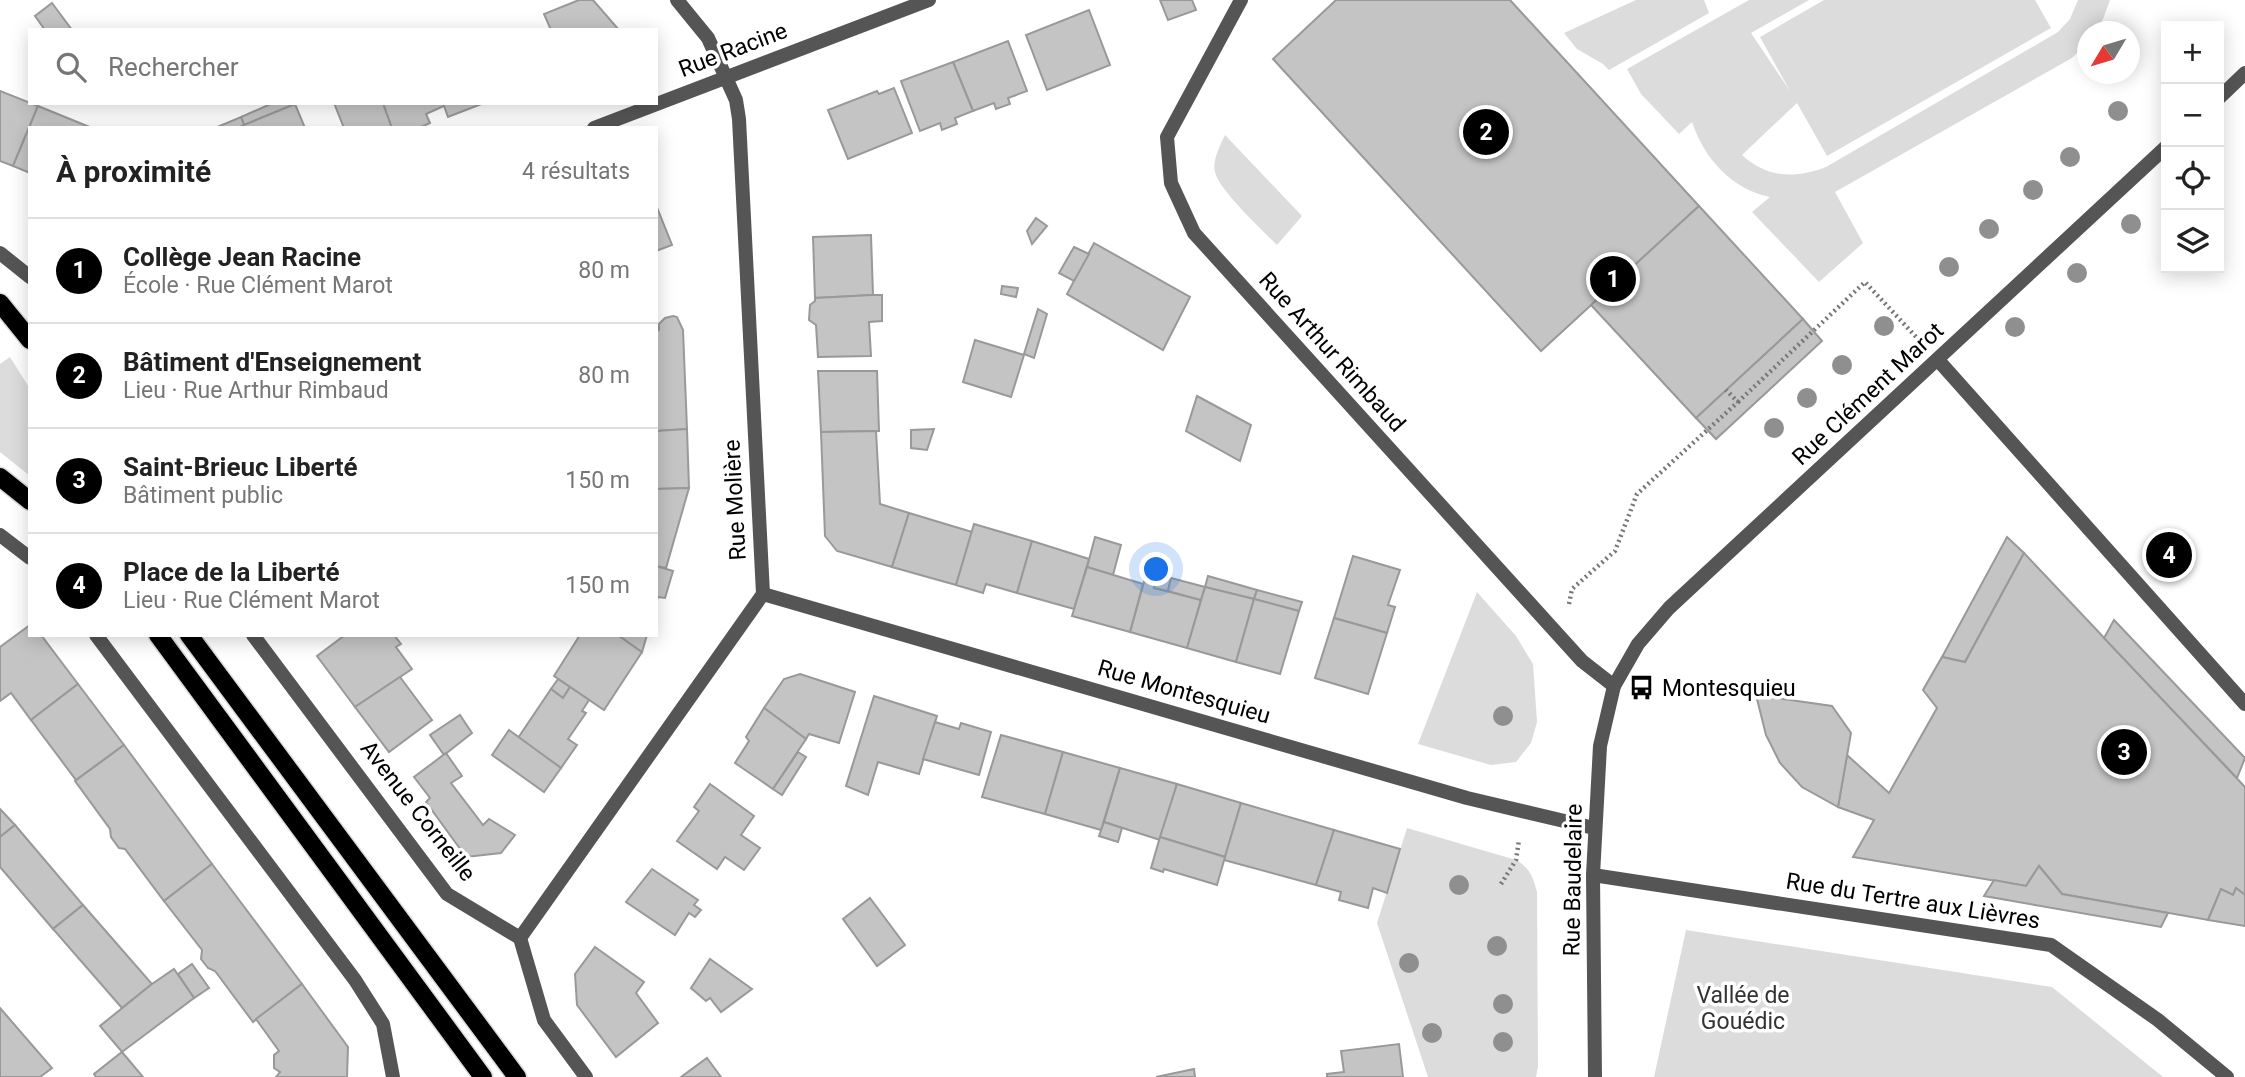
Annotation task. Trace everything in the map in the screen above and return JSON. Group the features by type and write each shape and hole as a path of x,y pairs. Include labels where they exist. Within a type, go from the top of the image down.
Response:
{"main road":[{"path":"0,303 28,338"},
{"path":"0,477 28,499"},
{"path":"159,637 483,1077"},
{"path":"190,637 517,1077"}],"street":[{"name":"Rue Molière","path":"677,0 708,38 736,100 739,120 763,594"},
{"name":"Rue Racine","path":"658,103 929,0"},
{"name":"Rue Arthur Rimbaud","path":"1241,0 1167,137 1171,183 1194,233 1582,661 1614,686"},
{"path":"2224,93 2245,73"},
{"name":"Rue Racine","path":"599,126 653,105"},
{"name":"Rue Clément Marot","path":"1614,686 1638,644 1668,608 2161,152"},
{"path":"0,253 28,275"},
{"path":"1938,360 2245,704"},
{"path":"0,535 28,556"},
{"path":"586,1077 544,1020 520,938 763,594"},
{"name":"Rue Montesquieu","path":"763,594 1466,797 1594,828"},
{"path":"98,637 355,980 383,1024 393,1077"},
{"name":"Avenue Corneille","path":"254,637 447,894 520,938"},
{"name":"Rue Baudelaire","path":"1595,1077 1594,828 1600,746 1614,686"},
{"name":"Rue du Tertre aux Lièvres","path":"1593,875 2051,945 2158,1020 2227,1077"}],"path":[{"path":"1562,639 1572,589 1615,551 1637,494 1865,282 1910,330"},
{"path":"1726,390 1738,402"},
{"path":"1502,884 1516,860"}],"green space":[{"path":"1636,0 1704,0 1709,13 1609,70 1577,49 1564,33"},
{"path":"1749,0 1809,0 1751,33 1790,91 1760,37 1824,0 2035,0 2051,28 1827,156 1797,103 1742,155 1771,172 1792,175 1826,167 2058,32 2070,19 2078,0 2110,0 2102,21 2077,21 2077,53 2072,58 1835,192 1863,243 1819,282 1752,212 1770,197 1743,187 1721,170 1704,148 1692,122 1679,134 1641,94 1627,69"},
{"path":"1225,135 1302,216 1277,245 1242,210 1218,179 1215,163"},
{"path":"10,357 28,386 28,474 0,452 0,364"},
{"path":"1477,592 1516,636 1533,664 1537,722 1531,743 1516,762 1491,765 1418,744"},
{"path":"1407,828 1516,860 1530,873 1537,892 1536,1077 1428,1077 1377,923"},
{"name":"Vallée de Gouédic","path":"1686,930 2052,987 2163,1077 1654,1077"}],"building":[{"path":"579,0 593,0 617,28 550,28 544,14"},
{"path":"1160,0 1192,0 1196,10 1168,20"},
{"path":"1336,0 1510,0 1699,206 1541,351 1273,59"},
{"path":"52,3 71,28 44,28 35,16"},
{"path":"1089,10 1110,65 1047,90 1026,35"},
{"path":"1008,41 1027,91 1008,98 1010,104 996,109 994,103 973,111 953,62"},
{"path":"953,62 973,111 955,118 957,124 942,130 940,123 920,131 901,81"},
{"path":"894,88 912,133 848,159 828,110 877,91 879,94"},
{"path":"0,91 28,102 28,105 38,106 13,166 0,161"},
{"path":"268,105 293,105 244,125 241,117"},
{"path":"295,105 304,126 244,126"},
{"path":"335,105 384,105 391,126 343,126"},
{"path":"384,105 444,105 426,114 430,123 423,126 391,126"},
{"path":"444,105 479,105 448,117"},
{"path":"38,106 87,126 30,126"},
{"path":"241,117 244,125 242,126 220,126"},
{"path":"28,130 28,172 13,166"},
{"path":"1699,206 1803,319 1696,418 1591,305"},
{"path":"658,210 672,245 658,250"},
{"path":"1036,218 1047,226 1032,244 1027,231"},
{"path":"871,235 873,295 815,298 813,237"},
{"path":"1094,243 1190,297 1163,350 1067,294"},
{"path":"1074,247 1089,254 1074,281 1059,273"},
{"path":"1002,286 1018,288 1016,297 1001,294"},
{"path":"882,295 882,321 869,322 871,356 818,357 816,325 809,320 810,305 815,298"},
{"path":"1038,309 1047,314 1034,358 1024,354"},
{"path":"677,317 683,330 687,429 658,431 658,330 659,324 665,318"},
{"path":"1803,319 1822,341 1716,439 1696,418"},
{"path":"975,340 1024,355 1011,397 963,382"},
{"path":"818,371 877,371 879,431 821,432"},
{"path":"1197,396 1251,425 1240,461 1186,431"},
{"path":"687,429 689,488 658,489 658,431"},
{"path":"934,429 927,450 911,448 911,430"},
{"path":"876,431 880,504 909,513 892,567 837,551 825,536 821,432"},
{"path":"689,488 666,568 658,566 658,489"},
{"path":"909,513 972,532 956,585 892,567"},
{"path":"974,524 1032,541 1017,593 986,584 983,593 956,585"},
{"path":"1095,537 1121,545 1113,575 1087,567"},
{"path":"2007,537 2024,553 1965,662 1942,657"},
{"path":"1032,541 1089,559 1074,609 1017,593"},
{"path":"2024,553 2245,787 2245,895 2236,888 2233,895 2221,889 2208,920 2062,894 2039,866 2026,886 1853,857 1874,820 1838,807 1847,755 1889,793 1937,708 1923,690 1942,657 1965,662"},
{"path":"1353,556 1400,570 1388,605 1395,607 1387,633 1334,618"},
{"path":"1149,564 1160,566 1154,588 1201,600 1187,648 1130,632"},
{"path":"658,567 673,571 665,598 658,597"},
{"path":"1087,567 1143,584 1130,632 1072,616"},
{"path":"1158,574 1171,578 1168,591 1154,588"},
{"path":"1208,576 1257,590 1254,599 1205,587"},
{"path":"1171,578 1205,587 1201,600 1168,591"},
{"path":"1205,587 1254,599 1236,662 1187,648"},
{"path":"1257,590 1302,602 1299,611 1254,599"},
{"path":"1254,599 1299,611 1280,674 1236,662"},
{"path":"1334,618 1387,633 1368,694 1315,678"},
{"path":"2114,620 2245,758 2237,778 2104,638"},
{"path":"28,626 28,637 43,637 78,684 31,720 11,693 0,701 0,647"},
{"path":"342,637 396,637 401,644 396,647 412,669 355,707 317,656"},
{"path":"579,637 621,637 642,652 604,710 554,676"},
{"path":"621,637 646,637 642,652"},
{"path":"800,674 855,692 839,743 809,734 806,739 764,708 784,679"},
{"path":"400,677 432,720 389,752 355,707"},
{"path":"558,679 570,687 563,698 551,689"},
{"path":"78,684 124,745 76,780 31,720"},
{"path":"570,687 589,700 582,711 586,713 568,739 577,745 561,768 518,738 551,689 563,698"},
{"path":"1756,695 1832,706 1851,733 1838,807 1802,787 1780,763 1766,735"},
{"path":"874,696 937,716 919,774 878,762 868,795 846,786"},
{"path":"764,708 806,739 773,789 735,763 749,741 746,737"},
{"path":"460,715 472,733 444,755 430,735"},
{"path":"935,722 959,729 961,723 991,732 979,775 923,759"},
{"path":"509,730 561,768 544,792 492,755"},
{"path":"1001,735 1063,752 1045,814 982,797"},
{"path":"124,745 212,864 164,901 125,849 119,848 111,837 110,829 75,781"},
{"path":"798,752 806,757 782,795 773,789"},
{"path":"1063,752 1120,768 1101,830 1045,814"},
{"path":"446,753 462,776 451,783 483,825 489,819 515,835 501,853 466,857 426,802 430,798 414,777"},
{"path":"1120,768 1177,784 1160,840 1104,822"},
{"path":"710,784 754,816 741,835 760,848 744,870 725,857 717,869 677,841 699,811 694,807"},
{"path":"1177,784 1241,803 1225,857 1160,837"},
{"path":"1241,803 1334,830 1316,885 1224,860"},
{"path":"0,809 15,825 0,837"},
{"path":"1104,822 1122,828 1118,842 1099,836"},
{"path":"15,825 83,905 53,929 0,867 0,837"},
{"path":"1334,830 1400,849 1387,893 1373,888 1368,908 1339,900 1341,892 1316,885"},
{"path":"1160,837 1225,857 1217,885 1164,869 1163,872 1151,868"},
{"path":"212,864 302,984 253,1022 215,971 208,968 201,959 202,950 164,901"},
{"path":"2039,866 2062,894 2168,913 2161,927 1984,896 1994,880 2026,886"},
{"path":"652,869 698,900 694,905 701,910 695,917 689,913 675,935 626,902"},
{"path":"2236,888 2245,895 2245,926 2208,920 2221,889 2233,895"},
{"path":"870,898 905,945 877,966 843,919"},
{"path":"83,905 152,984 122,1008 53,929"},
{"path":"595,947 644,982 636,993 658,1023 616,1057 577,1005 575,974"},
{"path":"710,959 752,989 721,1012 710,998 706,1001 691,988"},
{"path":"192,964 209,988 194,998 178,974"},
{"path":"174,969 194,998 122,1052 100,1026"},
{"path":"302,984 348,1047 347,1077 276,1077 280,1072 274,1068 274,1055 279,1051 256,1019"},
{"path":"0,1008 52,1068 40,1077 0,1077"},
{"path":"1399,1044 1403,1077 1327,1077 1327,1074 1344,1072 1341,1051"},
{"path":"122,1052 143,1077 96,1077 94,1074"},
{"path":"707,1058 721,1077 681,1077"},
{"path":"1194,1069 1195,1077 1156,1077"}],"place":[{"name":"Bâtiment d'Enseignement","path":"1486,132"},
{"name":"Collège Jean Racine","path":"1613,279"},
{"name":"Place de la Liberté","path":"2169,555"},
{"name":"Montesquieu","path":"1642,688"},
{"name":"Saint-Brieuc Liberté","path":"2124,752"}]}
